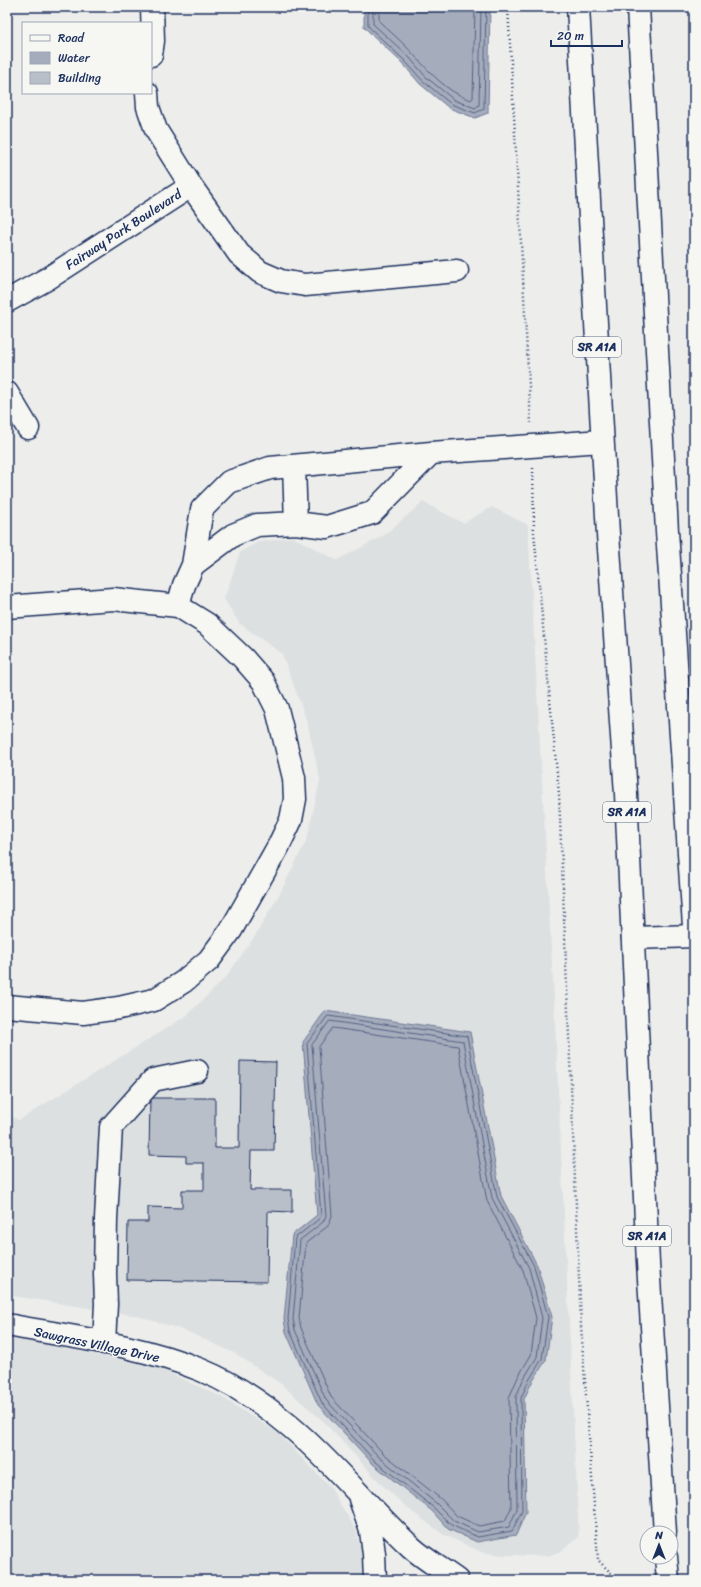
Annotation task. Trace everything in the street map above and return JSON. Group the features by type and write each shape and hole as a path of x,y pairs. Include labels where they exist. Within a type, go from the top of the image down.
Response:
{"street":[{"path":"152,7 152,48"},
{"name":"SR A1A","path":"578,7 602,441 626,794 648,1263 664,1525"},
{"path":"638,7 667,530 694,926"},
{"name":"Fairway Park Boulevard","path":"7,301 47,278 191,186 156,130 148,107 147,94"},
{"path":"191,186 239,254 260,272 281,281 304,285 457,272"},
{"path":"7,393 28,428"},
{"path":"178,606 184,585 193,566 202,509 229,482 270,468 431,453 602,441"},
{"path":"193,566 233,535 258,525 296,524 327,527 372,513 431,453"},
{"path":"294,466 296,524"},
{"path":"7,607 113,599 178,606 207,624 244,658 263,681 277,709 294,778 295,799 290,820 278,847 230,930 209,960 183,982 154,1000 112,1009 83,1012 7,1006"},
{"path":"633,938 694,936"},
{"path":"104,1343 106,1304 106,1219 110,1127 154,1080 197,1071"},
{"name":"Sawgrass Village Drive","path":"7,1325 147,1352 202,1370 250,1396 291,1427 358,1492 412,1548 457,1580"},
{"name":"Sawgrass Village Drive","path":"358,1492 371,1531 376,1580"},
{"path":"667,1565 668,1580"}],"path":[{"path":"508,7 531,403 534,532 558,794 581,1326 598,1560 615,1577 616,1580"}],"shaded area":[{"path":"423,502 463,523 492,507 528,525 554,998 579,1537 562,1551 548,1556 502,1555 481,1552 444,1535 411,1511 382,1485 324,1422 281,1384 236,1354 186,1331 137,1316 7,1295 7,1115 19,1120 186,1016 226,977 255,936 280,893 307,839 320,780 307,722 282,654 239,623 224,599 240,552 258,542 293,537 337,560 383,536"},
{"path":"7,1336 156,1367 220,1396 278,1433 330,1487 356,1530 368,1580 7,1580"}],"water":[{"path":"364,7 490,7 488,113 475,118 449,108 420,84 402,63 364,27"},
{"path":"325,1011 470,1032 501,1196 537,1265 552,1317 546,1360 531,1384 524,1399 526,1512 516,1535 477,1542 448,1529 432,1511 373,1464 318,1405 286,1332 284,1319 292,1235 317,1215 303,1042"}],"building":[{"path":"240,1061 276,1062 274,1151 251,1151 250,1190 292,1190 292,1212 268,1211 267,1282 127,1280 128,1222 148,1222 148,1207 182,1208 182,1190 204,1190 204,1163 186,1163 186,1156 149,1155 150,1098 215,1098 215,1148 239,1148"}]}
